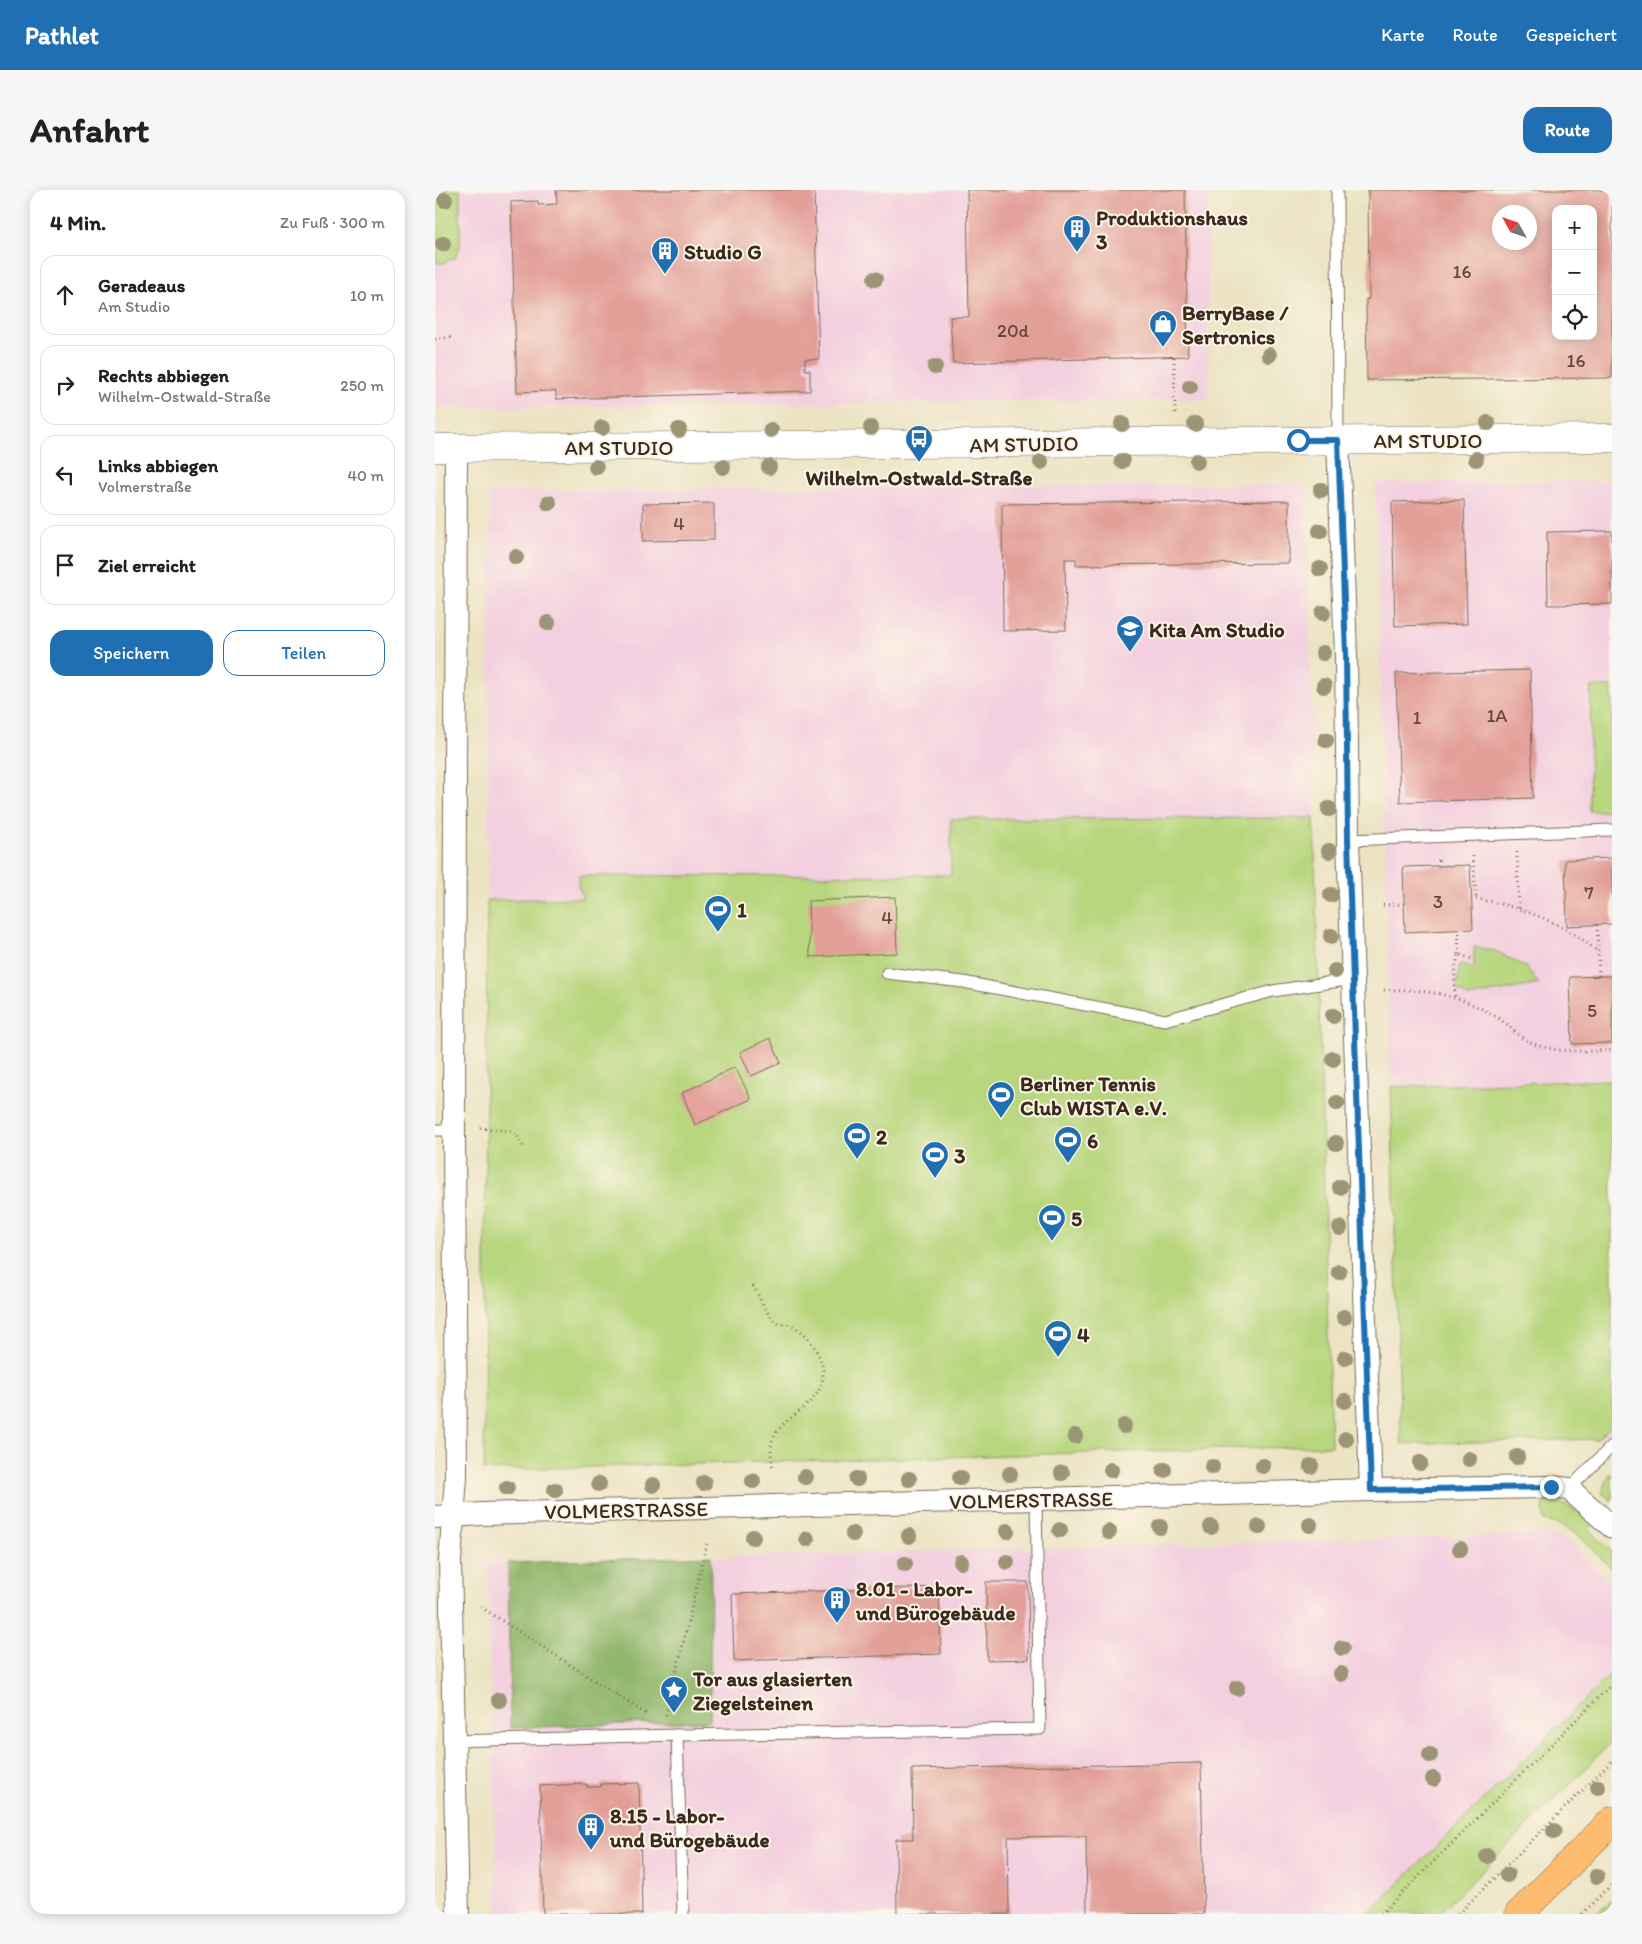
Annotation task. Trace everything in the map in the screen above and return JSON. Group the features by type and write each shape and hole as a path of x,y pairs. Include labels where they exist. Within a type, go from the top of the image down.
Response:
{"main road":[{"path":"1519,1914 1612,1821"}],"street":[{"name":"AM STUDIO","path":"445,448 1612,438"},
{"path":"1338,440 1346,664 1348,840 1371,1490"},
{"path":"445,448 445,1130 456,1477 444,1516 450,1561 459,1914"},
{"name":"VOLMERSTRASSE","path":"444,1516 1371,1490 1551,1487 1569,1489"},
{"path":"1569,1489 1612,1526"}],"lane":[{"path":"1337,190 1338,440"},
{"path":"1348,840 1612,830"},
{"path":"887,973 963,982 1165,1020 1273,991 1353,979"},
{"path":"1569,1489 1612,1446"},
{"path":"455,1741 1041,1729 1036,1500"},
{"path":"677,1735 683,1914"}],"path":[{"path":"435,339 454,338"},
{"path":"1174,357 1175,442"},
{"path":"1430,857 1448,856"},
{"path":"1465,856 1474,856 1474,898 1519,909 1554,923 1599,952"},
{"path":"1438,866 1439,857"},
{"path":"1517,861 1519,909"},
{"path":"1383,905 1404,904"},
{"path":"1597,925 1599,976"},
{"path":"1455,996 1454,980 1459,929"},
{"path":"1458,954 1474,960"},
{"path":"1384,990 1406,989 1455,996 1502,1021 1528,1041 1551,1049 1612,1050"},
{"path":"1603,1043 1603,1050"},
{"path":"445,1130 484,1128 511,1131 517,1134 523,1146"},
{"path":"753,1286 772,1319 780,1325 790,1325 799,1330 811,1342 820,1358 824,1372 821,1384 813,1397 803,1410 777,1432 773,1439 770,1451 773,1469"},
{"path":"664,1726 707,1543"},
{"path":"481,1606 677,1735"},
{"path":"1381,1914 1612,1684"},
{"path":"1458,1914 1612,1761"},
{"path":"1582,1914 1612,1884"}],"shaded area":[{"path":"435,190 1207,190 1209,399 435,408"},
{"path":"1612,481 1612,1453 1598,1439 1401,1444 1375,483"},
{"path":"1306,484 1331,1446 484,1470 490,491"},
{"path":"1548,1534 1559,1536 1568,1541 1612,1585 1612,1673 1368,1914 498,1914 487,1564"}],"green space":[{"path":"435,190 460,190 460,247 455,258 443,263 435,262"},
{"path":"1591,687 1612,687 1612,811 1589,811"},
{"name":"Berliner Tennis Club WISTA e.V.","path":"1314,818 1331,1446 484,1470 487,900 583,898 578,886 579,876 951,875 951,819"},
{"path":"1474,947 1496,951 1527,968 1539,984 1468,997 1456,989 1460,964 1474,967"},
{"path":"1612,1080 1612,1425 1598,1439 1401,1444 1391,1087"},
{"path":"1610,1473 1612,1475 1612,1501 1602,1493"},
{"path":"1542,1501 1557,1503 1570,1508 1583,1514 1595,1523 1589,1529 1612,1552 1612,1569 1574,1532 1555,1523 1544,1521"},
{"path":"711,1556 710,1721 510,1728 508,1563"},
{"path":"1612,1673 1612,1742 1439,1914 1368,1914"},
{"path":"1612,1899 1612,1914 1597,1914"}],"building":[{"name":"Studio G","path":"556,190 814,190 819,359 805,359 805,370 810,370 810,391 556,399 556,391 517,392 511,202 538,201 538,205 557,204"},
{"name":"Produktionshaus 3","path":"967,190 1185,190 1188,356 953,363 950,317 969,317"},
{"path":"1368,190 1612,190 1612,378 1367,380 1366,299 1369,299"},
{"path":"1464,500 1467,624 1395,626 1392,502"},
{"path":"1289,501 1289,563 1076,565 1076,559 1065,559 1066,630 1003,631 1002,504"},
{"path":"714,503 714,540 643,541 643,504"},
{"path":"1612,531 1612,604 1548,605 1547,532"},
{"path":"1530,670 1533,798 1400,802 1396,673"},
{"path":"1612,858 1612,924 1567,926 1565,860"},
{"path":"1470,865 1473,929 1405,932 1403,867"},
{"path":"895,897 897,953 810,957 808,901"},
{"path":"1612,976 1612,1043 1572,1044 1570,977"},
{"path":"770,1038 781,1063 751,1076 740,1052"},
{"path":"735,1067 751,1099 695,1125 682,1093"},
{"path":"986,1582 1028,1582 1029,1659 987,1660"},
{"name":"8.01 - Labor- und Bürogebäude","path":"939,1587 941,1654 734,1661 732,1594"},
{"path":"1201,1763 1204,1914 1087,1914 1086,1836 1008,1837 1009,1914 897,1914 896,1839 913,1839 912,1769"},
{"name":"8.15 - Labor- und Bürogebäude","path":"639,1783 642,1914 543,1914 540,1786 587,1784 587,1787 601,1787 601,1784"}],"place":[{"name":"Produktionshaus 3","path":"1077,253"},
{"name":"Studio G","path":"665,275"},
{"name":"BerryBase / Sertronics","path":"1163,348"},
{"name":"Wilhelm-Ostwald-Straße","path":"919,463"},
{"name":"Kita Am Studio","path":"1130,653"},
{"name":"1","path":"718,933"},
{"name":"Berliner Tennis Club WISTA e.V.","path":"1001,1119"},
{"name":"2","path":"857,1160"},
{"name":"6","path":"1068,1164"},
{"name":"3","path":"935,1179"},
{"name":"5","path":"1052,1242"},
{"name":"4","path":"1058,1358"},
{"name":"8.01 - Labor- und Bürogebäude","path":"837,1624"},
{"name":"Tor aus glasierten Ziegelsteinen","path":"674,1714"},
{"name":"8.15 - Labor- und Bürogebäude","path":"591,1851"}],"route":[{"path":"1298,440 1338,440 1346,654 1348,840 1371,1490 1551,1487"}]}
